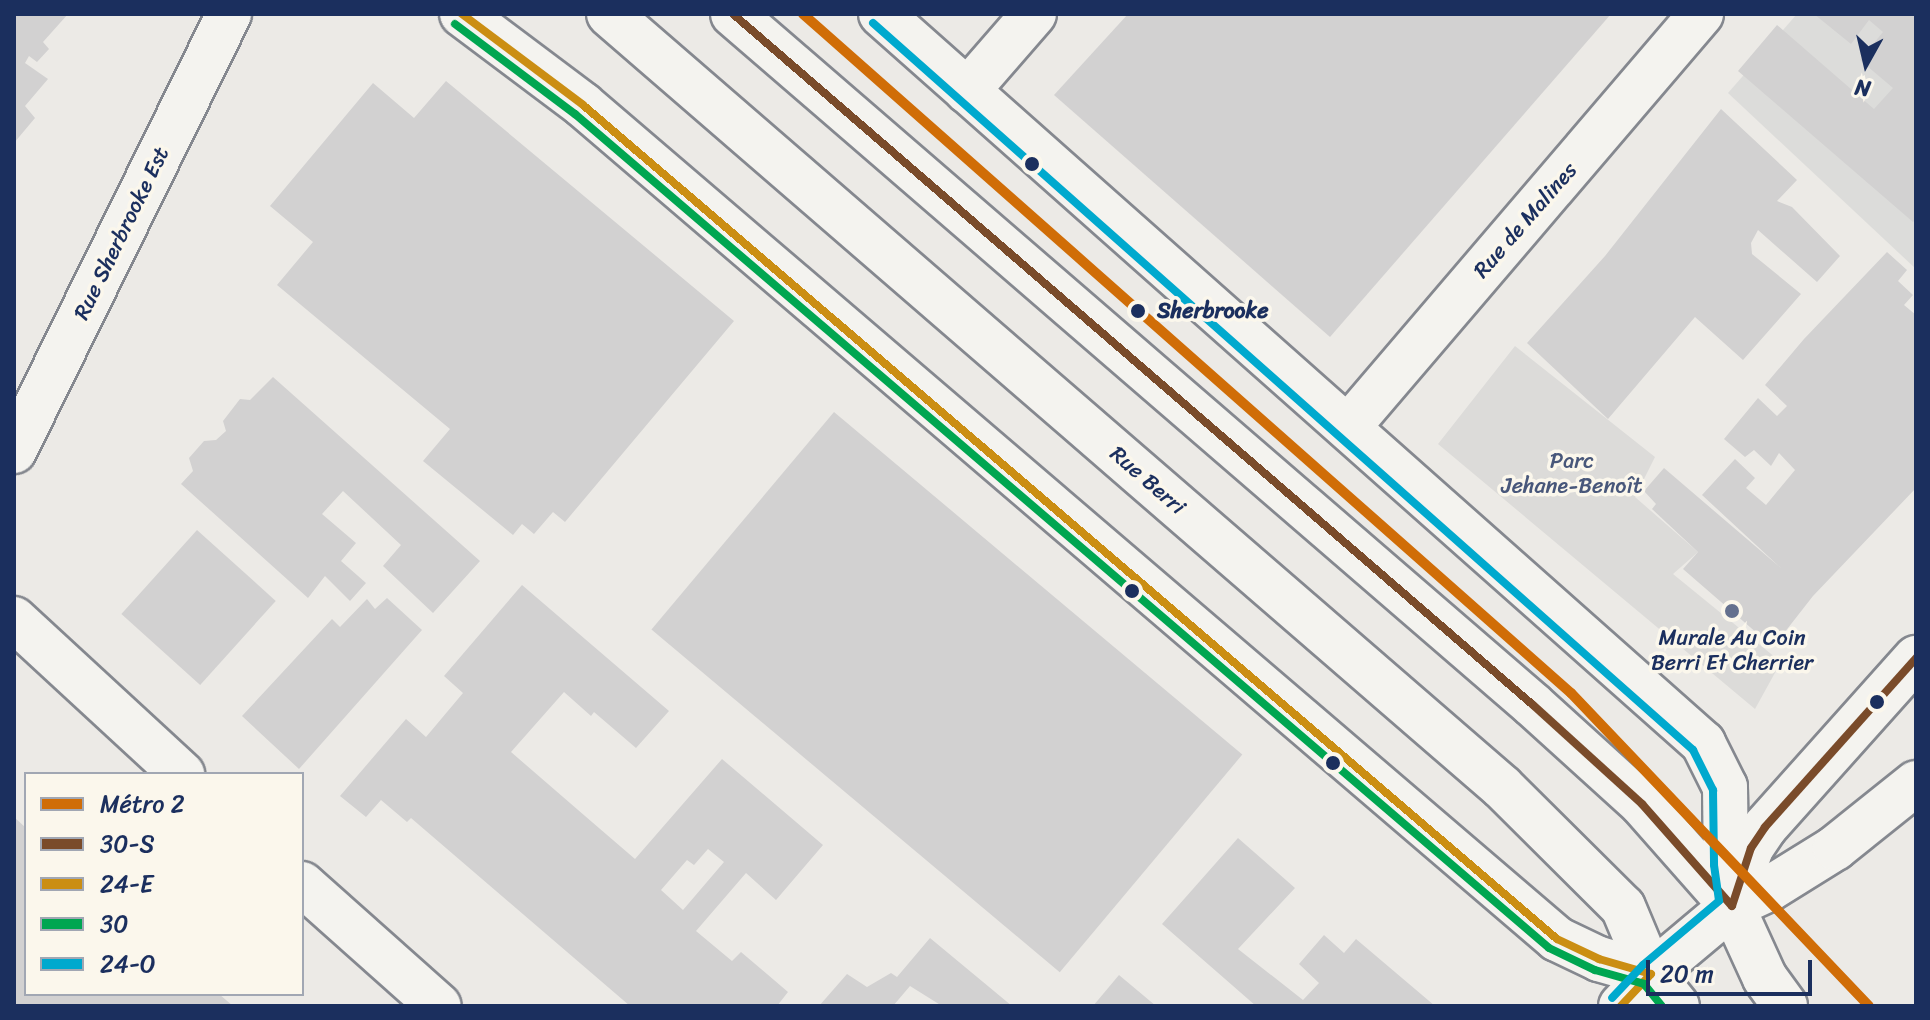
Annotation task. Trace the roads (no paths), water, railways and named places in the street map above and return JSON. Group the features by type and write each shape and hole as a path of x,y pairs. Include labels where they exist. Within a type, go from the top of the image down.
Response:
{"street":[{"name":"Rue Sherbrooke Est","path":"14,451 229,14"},
{"path":"462,14 583,105 1557,939 1664,990"},
{"name":"Rue Berri","path":"609,14 1502,787 1623,907 1664,990"},
{"path":"733,14 1533,705 1642,804 1732,906"},
{"path":"881,14 1703,743 1725,787 1726,865 1732,906 1765,978 1785,1006"},
{"path":"967,91 1034,14"},
{"name":"Rue de Malines","path":"1349,426 1701,14"},
{"path":"14,619 180,772"},
{"path":"1621,1006 1664,990 1732,906 1751,848 1765,827 1916,658"},
{"path":"1732,906 1769,889 1835,848 1916,783"},
{"path":"304,886 439,1006"}],"metro line":[{"name":"2","path":"803,14 1571,693 1869,1006"}],"place":[{"name":"Sherbrooke","path":"1138,311"},
{"name":"Murale Au Coin Berri Et Cherrier","path":"1732,611"}],"park label":[{"name":"Parc Jehane-Benoît","path":"1572,472"}]}
